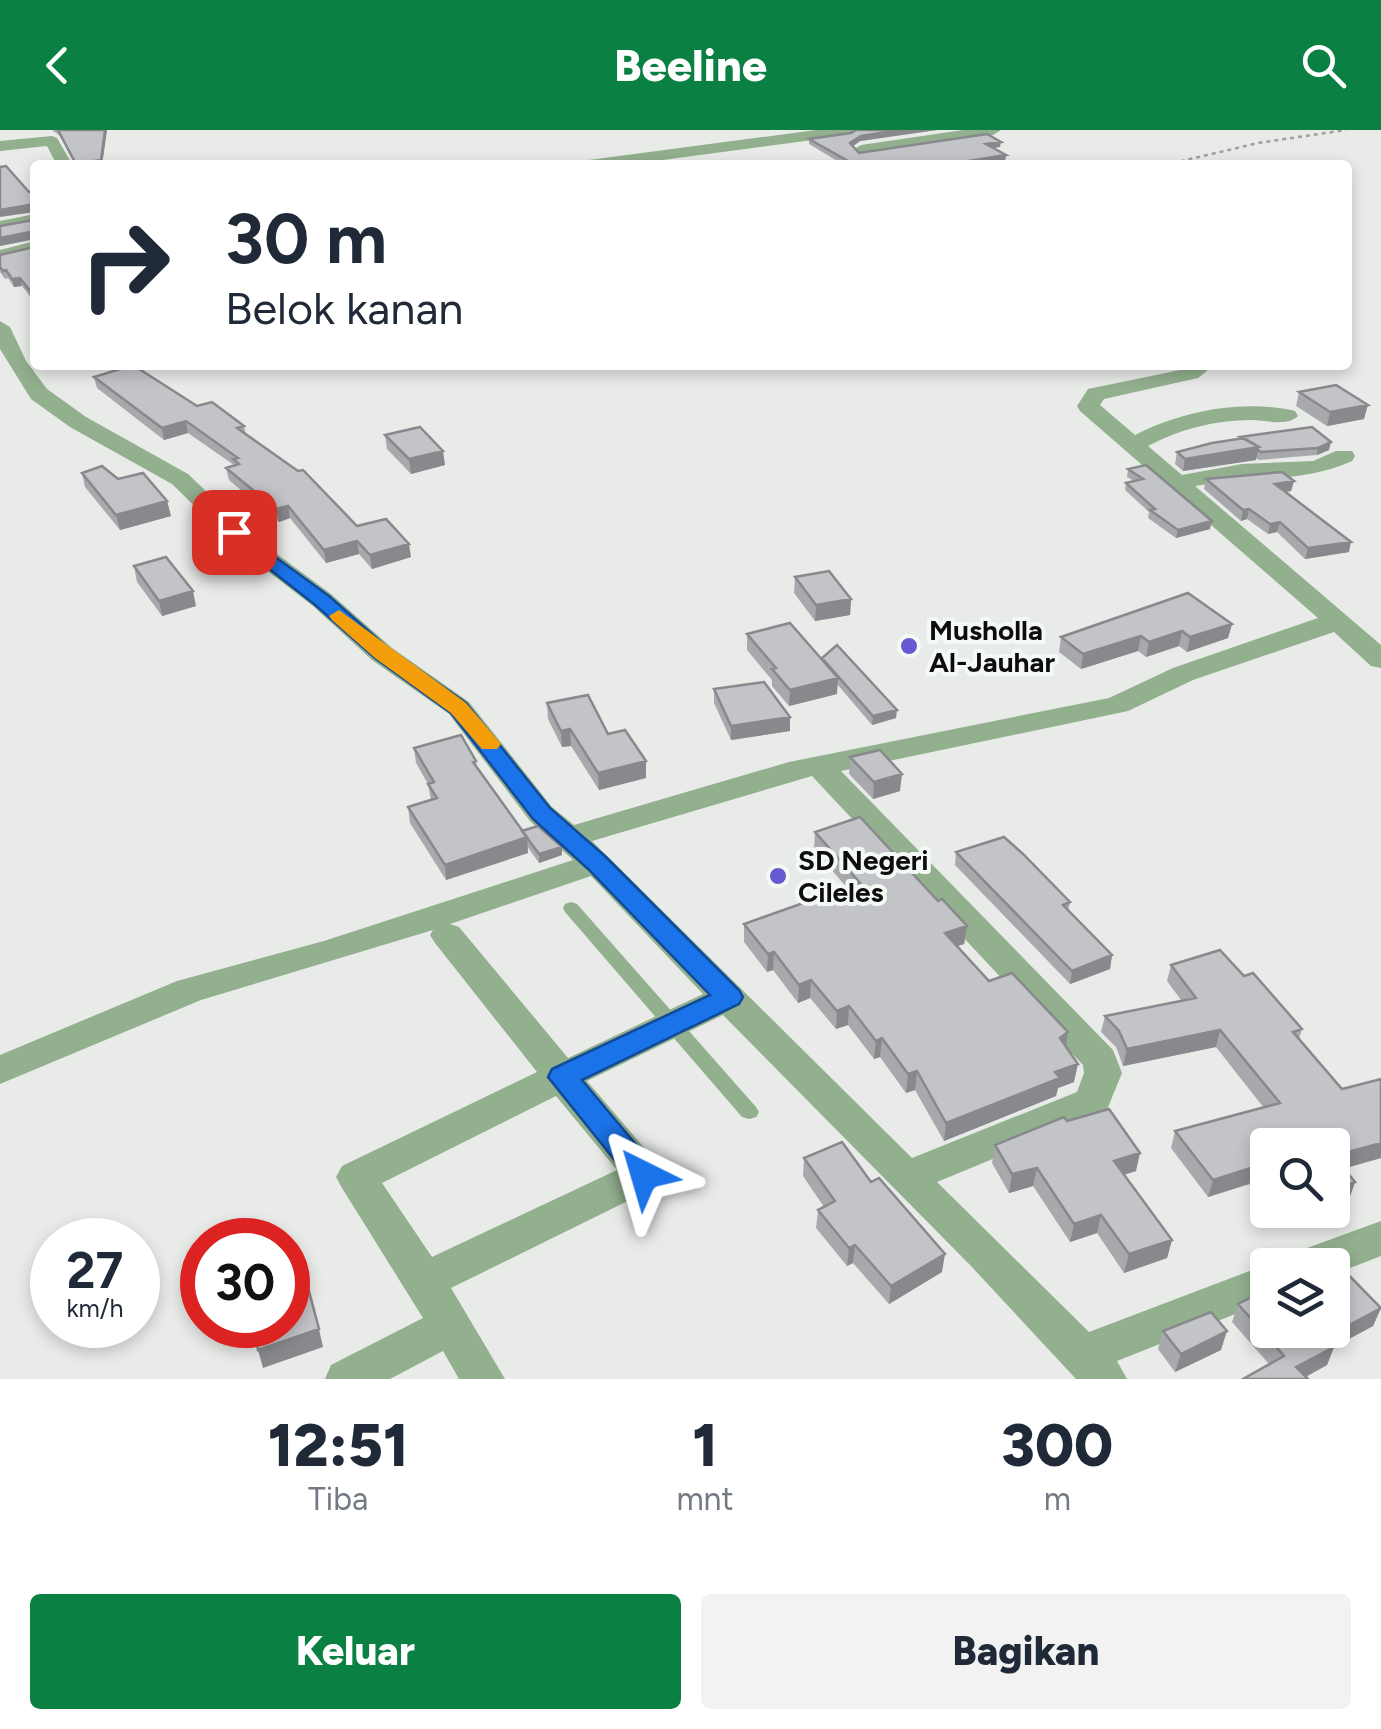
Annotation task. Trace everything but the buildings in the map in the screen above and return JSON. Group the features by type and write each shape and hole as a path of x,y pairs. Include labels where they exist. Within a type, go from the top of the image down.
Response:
{"street":[{"path":"623,160 850,130"},
{"path":"861,150 993,130"},
{"path":"822,131 876,160"},
{"path":"0,146 52,141 69,132"},
{"path":"910,160 929,158 945,138"},
{"path":"52,141 62,160"},
{"path":"0,226 30,220"},
{"path":"0,255 30,247"},
{"path":"0,327 16,362 40,394 87,428 152,460 180,479 244,542 322,600 382,654 459,708 541,814 597,863 1094,1367 1250,1291"},
{"path":"1197,370 1118,388 1090,398 1088,406 1381,660"},
{"path":"1132,445 1160,430 1238,413 1287,416"},
{"path":"1175,483 1242,471 1317,468 1344,456"},
{"path":"567,838 789,771 1118,705 1183,674 1322,628 1335,618"},
{"path":"819,766 1100,1060 1102,1073 1092,1102 906,1178"},
{"path":"0,1070 190,990 332,951 597,863"},
{"path":"424,1282 644,1175 446,936"},
{"path":"482,1379 356,1177 729,997"},
{"path":"1350,1250 1381,1238"},
{"path":"347,1379 451,1325"}],"lane":[{"path":"571,908 748,1112"}],"path":[{"path":"1187,160 1346,130"}],"slow traffic":[{"path":"339,616 382,654 459,708 490,744"}],"place":[{"name":"Musholla Al-Jauhar","path":"909,646"},
{"name":"SD Negeri Cileles","path":"778,876"}],"route":[{"path":"234,532 322,600 382,654 459,708 541,814 597,863 729,997 562,1077 644,1175"}]}
